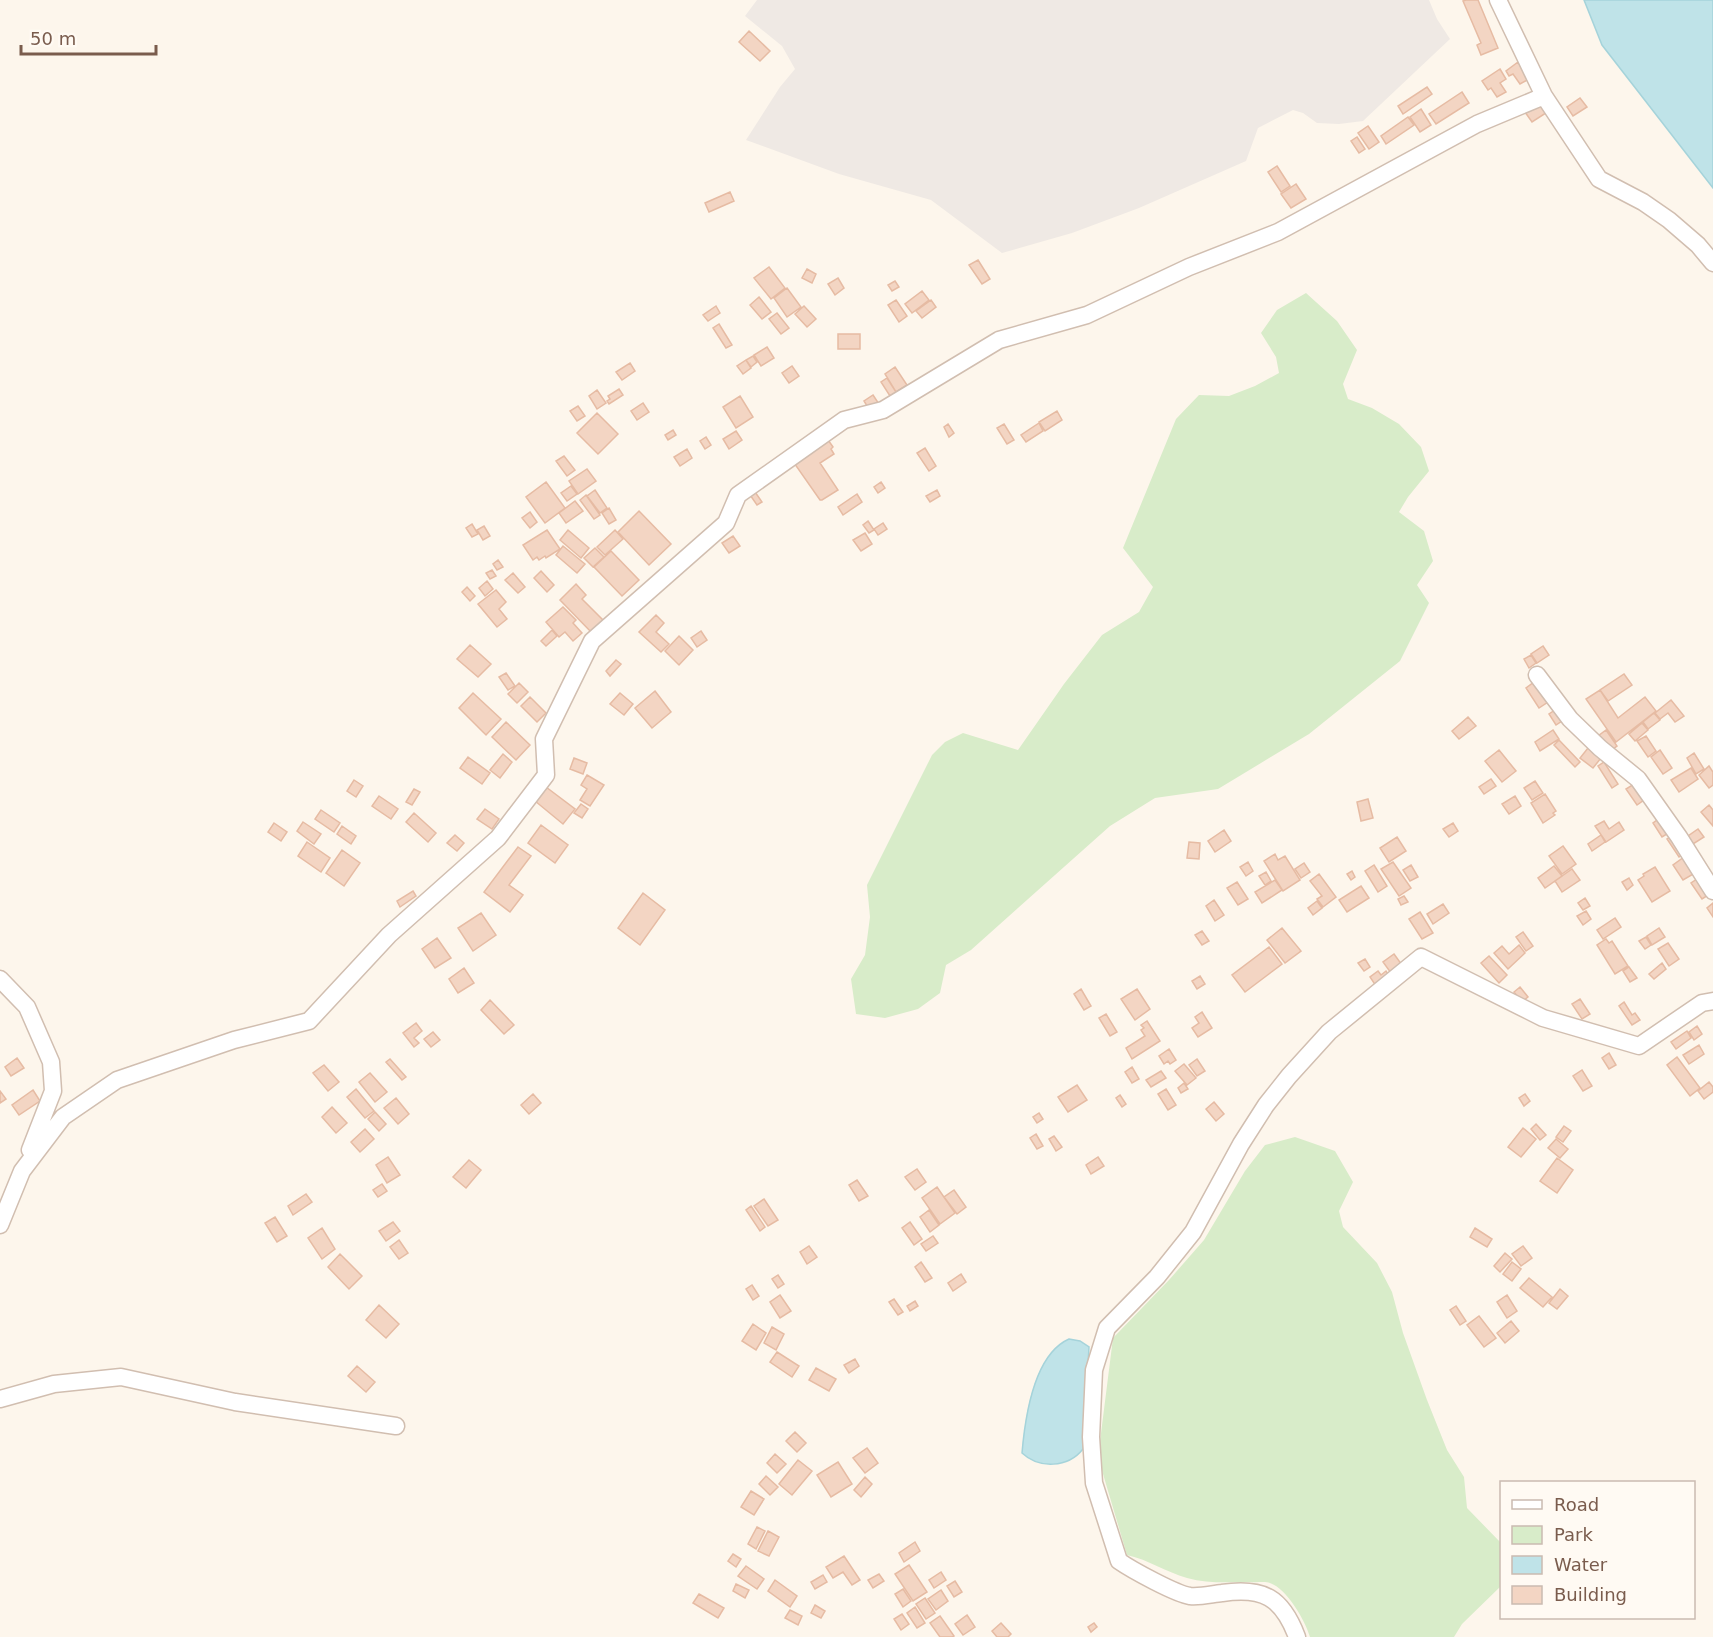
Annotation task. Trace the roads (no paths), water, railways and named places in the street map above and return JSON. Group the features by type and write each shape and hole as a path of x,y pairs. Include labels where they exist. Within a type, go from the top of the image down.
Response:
{"street":[{"path":"1498,0 1544,96 1599,178 1669,220 1698,245 1713,262"},
{"path":"22,1171 63,1117 117,1080 234,1040 309,1021 389,935 498,838 546,775 544,739 592,641 726,523 738,495 815,440 844,420 883,410 999,340 1087,315 1189,267 1278,232 1477,124 1544,96"},
{"path":"1537,675 1570,719 1600,748 1638,779 1713,891"},
{"path":"1297,1637 1280,1606 1265,1594 1239,1591 1190,1596 1176,1592 1119,1561 1094,1483 1091,1437 1094,1370 1107,1328 1157,1277 1193,1232 1241,1144 1288,1076 1329,1032 1421,957 1543,1018 1639,1046 1702,1002 1713,1001"},
{"path":"0,979 27,1007 51,1062 53,1091 0,1225"},
{"path":"0,1399 54,1384 121,1377 235,1402 396,1426"}],"water":[{"path":"1584,0 1713,0 1713,188 1602,45"},
{"path":"1069,1339 1080,1341 1089,1347 1083,1449 1070,1460 1045,1464 1022,1453 1029,1406 1039,1373 1047,1359 1057,1347"}]}
